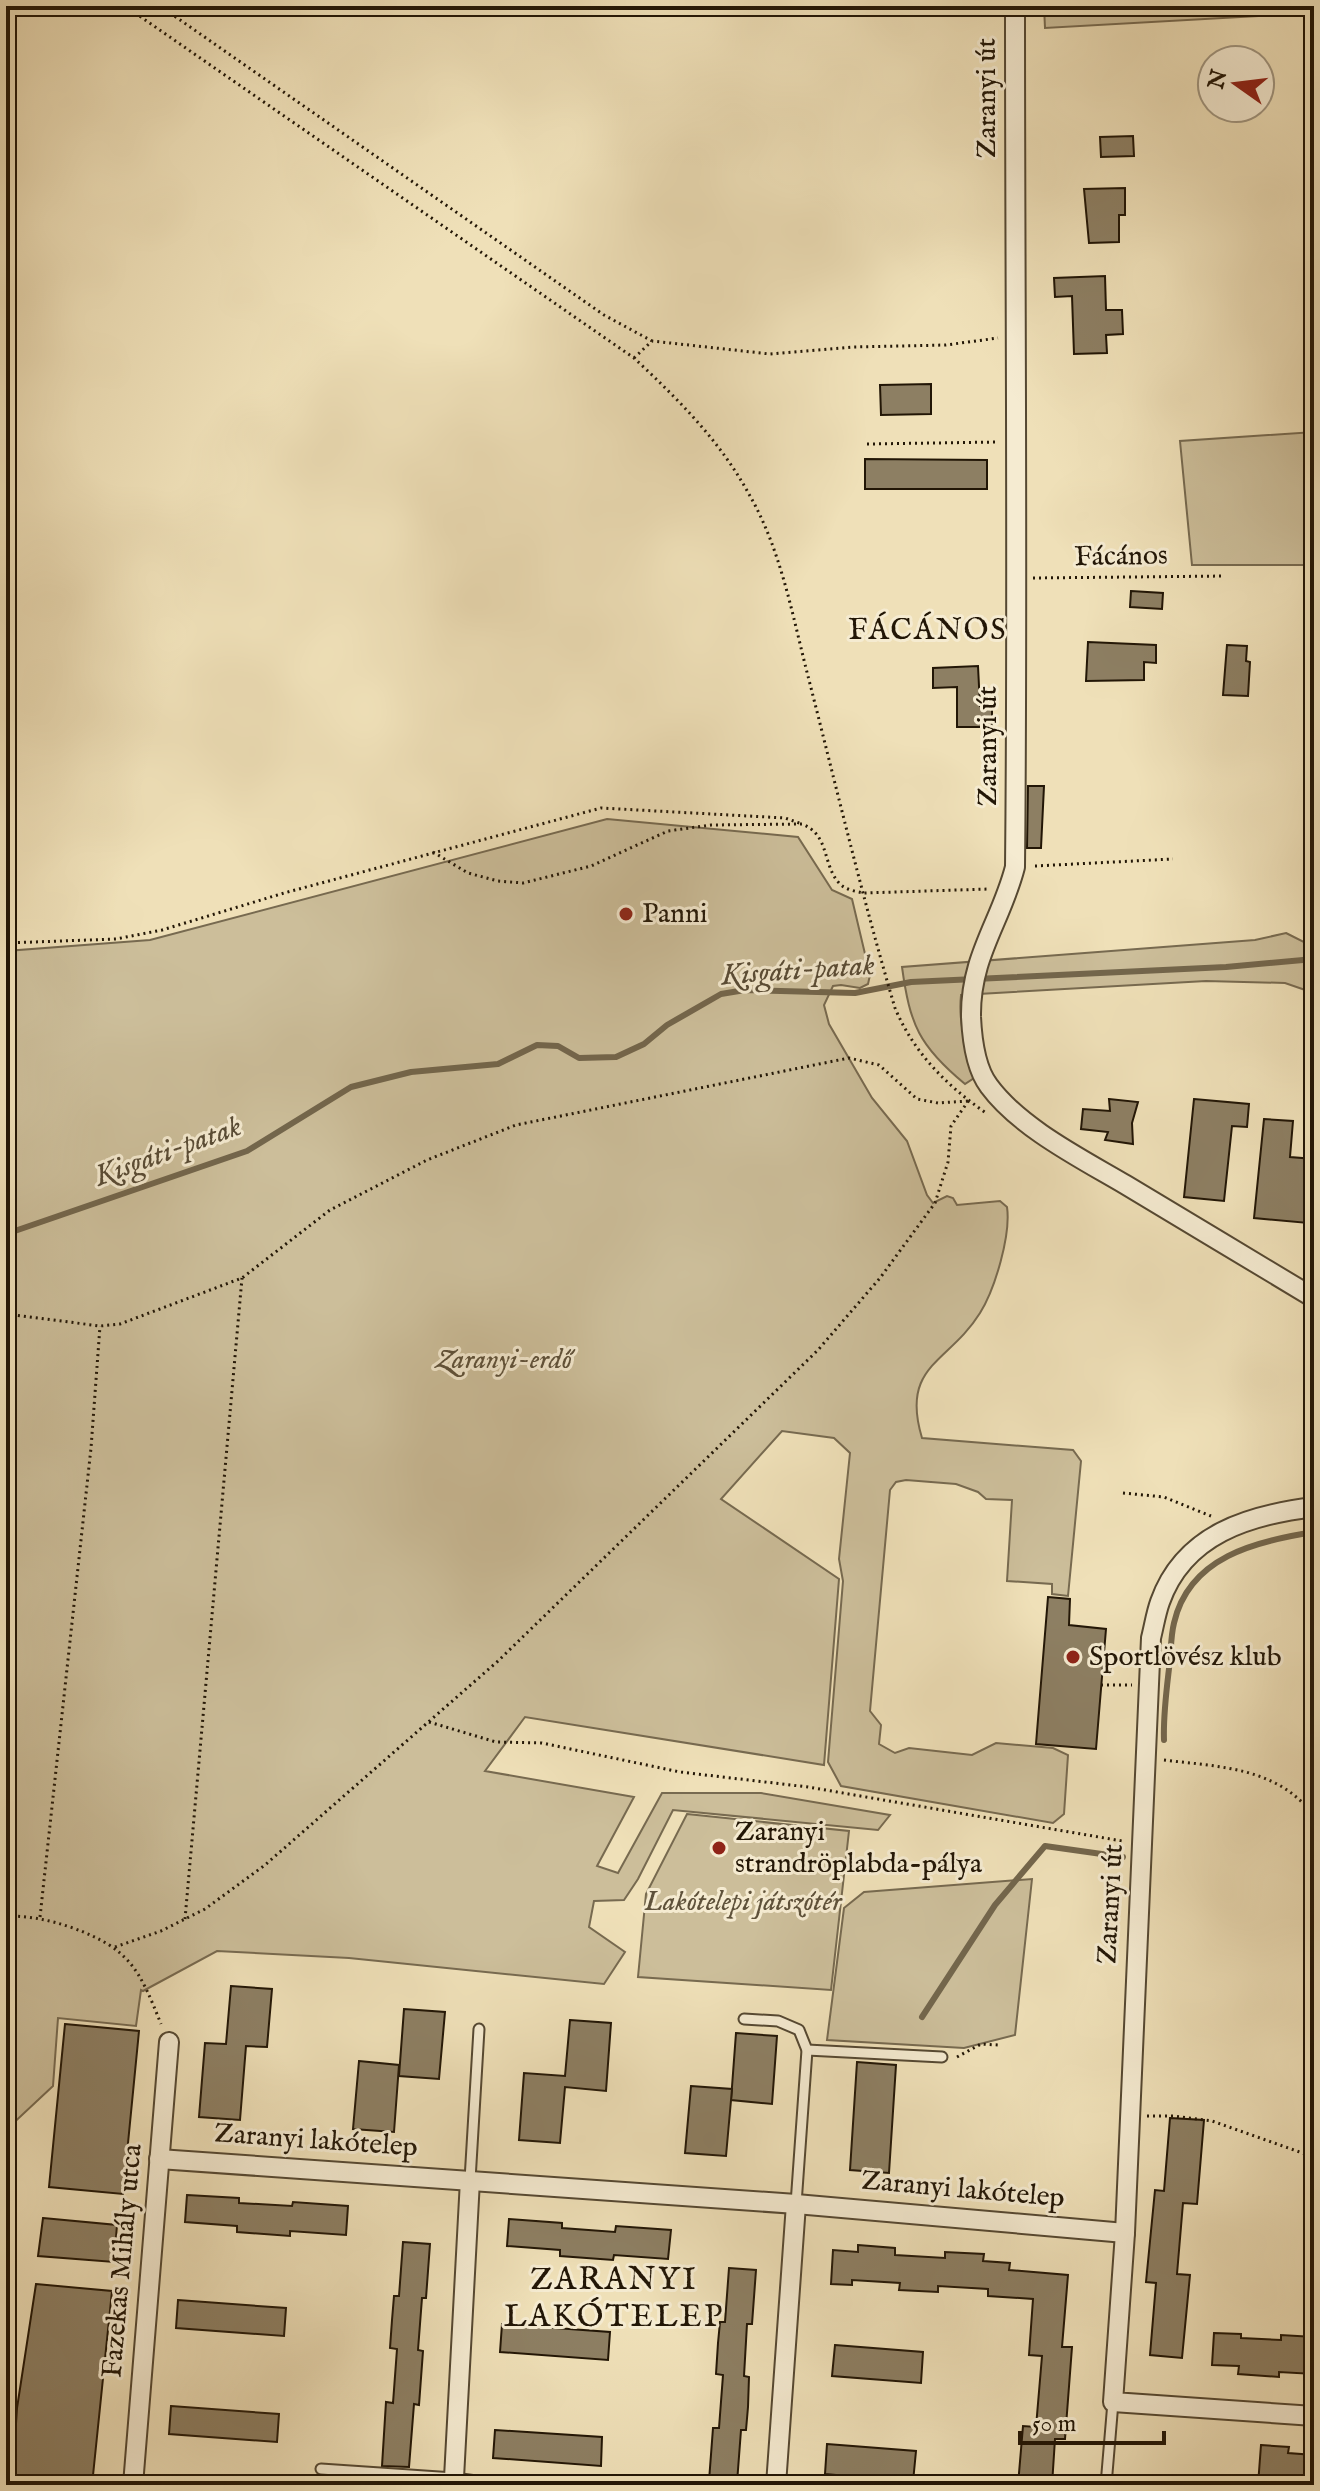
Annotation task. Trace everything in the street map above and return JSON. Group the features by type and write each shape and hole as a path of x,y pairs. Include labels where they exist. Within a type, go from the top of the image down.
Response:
{"street":[{"name":"Zaranyi út","path":"1015,6 1018,578 1015,867 1002,909 987,936 977,964 972,997 973,1044 988,1085 1023,1120 1314,1298"},
{"name":"Zaranyi út","path":"1113,2402 1125,2233 1151,1638 1161,1600 1181,1565 1204,1541 1233,1525 1314,1507"},
{"name":"Fazekas Mihály utca","path":"133,2485 169,2042"},
{"name":"Zaranyi lakótelep","path":"159,2159 796,2204 1125,2233"},
{"path":"454,2478 470,2180"},
{"path":"776,2485 796,2204"},
{"path":"1113,2402 1314,2416"}],"lane":[{"path":"744,2019 778,2021 799,2030 807,2050 796,2204"},
{"path":"470,2180 479,2029"},
{"path":"807,2050 942,2057"},
{"path":"1106,2485 1113,2402"},
{"path":"321,2469 454,2478 506,2485"}],"path":[{"path":"125,6 634,358 707,431 734,468 763,525 782,576 895,1008"},
{"path":"160,6 604,315 652,341 770,354 853,347 946,345 1015,336"},
{"path":"634,358 652,341"},
{"path":"867,444 1015,441"},
{"name":"Fácános","path":"1018,578 1225,576"},
{"path":"6,943 116,939 162,930 433,852 601,808 785,818 812,828 820,836 841,885 863,893 1010,888"},
{"path":"433,852 468,873 498,881 523,883 591,866 668,831 711,825 802,824"},
{"path":"1015,867 1173,859"},
{"path":"6,1314 100,1326 120,1324 242,1278 330,1210 427,1160 516,1125 849,1058 879,1065 917,1099 938,1103 968,1101 951,1126 948,1162 935,1203 880,1278 818,1350 498,1661 265,1865 205,1909 161,1931 115,1947"},
{"path":"185,1919 242,1278"},
{"path":"40,1917 91,1448 100,1326"},
{"path":"1123,1493 1164,1497 1233,1525"},
{"path":"1101,1685 1148,1686"},
{"path":"429,1722 496,1742 542,1743 680,1772 808,1787 1142,1844"},
{"path":"1145,1758 1235,1769 1277,1781 1303,1800 1314,1816"},
{"path":"6,1916 40,1917 100,1938 115,1947 145,1985 169,2042"},
{"path":"942,2057 956,2057 981,2044 998,2045"},
{"path":"1130,2117 1174,2116 1212,2121 1308,2155 1314,2161"}],"green space":[{"path":"1044,6 1314,6 1314,13 1045,28"},
{"path":"1314,432 1314,565 1192,565 1180,441"},
{"name":"Zaranyi-erdő","path":"607,819 798,837 832,890 852,899 870,975 868,984 860,988 833,986 824,1005 829,1024 872,1098 907,1141 927,1195 933,1203 947,1196 953,1198 957,1205 1000,1201 1007,1207 1007,1232 991,1290 968,1330 931,1367 923,1380 917,1395 917,1414 922,1438 1073,1450 1081,1461 1068,1596 1052,1594 1052,1584 1007,1581 1012,1500 986,1499 978,1492 956,1484 896,1482 890,1490 870,1711 881,1725 879,1744 895,1753 909,1748 972,1755 996,1743 1053,1748 1068,1755 1064,1814 1053,1823 841,1786 828,1762 843,1581 839,1559 850,1453 834,1438 782,1431 721,1499 839,1579 824,1765 525,1717 485,1771 634,1797 597,1866 618,1873 662,1793 761,1793 890,1815 878,1830 673,1810 624,1900 594,1901 589,1927 625,1952 604,1984 349,1958 217,1951 141,1990 136,2026 58,2018 53,2086 6,2130 6,951 150,940"},
{"path":"1286,933 1314,947 1314,993 1285,983 1206,981 961,995 964,1036 977,1076 965,1084 937,1058 919,1033 909,1004 902,967 1255,940"},
{"name":"Lakótelepi játszótér","path":"687,1814 849,1831 831,1990 638,1977 646,1894"},
{"path":"1032,1879 1015,2035 964,2048 827,2040 844,1908 864,1892"}],"building":[{"path":"1133,136 1134,156 1101,157 1100,137"},
{"path":"1125,188 1125,215 1119,215 1119,242 1089,243 1084,189"},
{"path":"1105,276 1106,310 1122,310 1123,334 1106,335 1107,353 1074,354 1072,296 1055,297 1054,278"},
{"path":"931,384 931,414 881,415 880,385"},
{"path":"865,459 987,460 987,489 865,489"},
{"path":"1131,591 1163,593 1162,609 1130,607"},
{"path":"1088,642 1156,645 1156,663 1144,662 1144,680 1086,681"},
{"path":"1227,645 1247,646 1246,661 1250,662 1248,696 1223,695"},
{"path":"978,666 980,706 992,706 992,727 957,727 957,687 933,688 933,668"},
{"path":"1028,786 1044,786 1041,848 1027,848"},
{"path":"1109,1099 1138,1102 1132,1123 1133,1144 1105,1140 1108,1132 1081,1129 1083,1109 1110,1111"},
{"path":"1194,1099 1249,1104 1247,1127 1232,1126 1224,1201 1184,1197"},
{"path":"1264,1119 1293,1121 1290,1157 1314,1159 1308,1223 1254,1218"},
{"name":"Sportlövész klub","path":"1048,1597 1070,1599 1069,1625 1106,1629 1096,1749 1036,1744"},
{"path":"231,1986 272,1989 267,2047 246,2046 240,2120 199,2117 205,2043 226,2044"},
{"path":"404,2009 445,2012 439,2079 399,2076"},
{"path":"570,2020 611,2023 606,2091 565,2087 560,2143 519,2140 524,2073 565,2076"},
{"path":"65,2024 139,2031 123,2194 49,2187"},
{"path":"736,2033 777,2036 772,2104 731,2100"},
{"path":"359,2061 399,2065 394,2132 353,2129"},
{"path":"857,2062 896,2065 889,2173 850,2170"},
{"path":"691,2086 732,2089 726,2156 685,2153"},
{"path":"1170,2118 1204,2120 1197,2204 1183,2203 1177,2274 1190,2275 1182,2358 1150,2355 1156,2283 1146,2282 1155,2190 1164,2191"},
{"path":"187,2195 239,2198 239,2203 292,2206 293,2202 348,2206 346,2235 290,2231 290,2236 237,2232 237,2226 185,2222"},
{"path":"43,2218 117,2225 114,2262 38,2256"},
{"path":"509,2219 562,2223 562,2228 615,2232 616,2226 671,2230 668,2259 614,2255 613,2260 560,2256 560,2250 507,2246"},
{"path":"403,2242 430,2244 418,2350 423,2351 419,2405 414,2404 409,2467 382,2466 386,2402 393,2403 397,2349 390,2348 394,2296 399,2296"},
{"path":"858,2245 895,2248 895,2255 945,2258 945,2252 984,2254 983,2261 1010,2263 1009,2270 1068,2275 1062,2347 1072,2347 1065,2439 1055,2439 1052,2485 1018,2485 1023,2426 1036,2427 1042,2356 1029,2355 1033,2299 988,2296 988,2289 938,2286 938,2292 899,2290 900,2283 852,2280 852,2285 831,2284 833,2250 858,2252"},
{"path":"729,2268 756,2270 752,2324 747,2324 744,2376 749,2377 746,2430 741,2430 737,2483 709,2481 713,2428 719,2428 723,2375 716,2374 720,2322 725,2322"},
{"path":"36,2284 112,2291 92,2485 12,2485 17,2408"},
{"path":"178,2300 286,2308 284,2336 176,2328"},
{"path":"502,2324 610,2332 608,2360 500,2352"},
{"path":"1214,2333 1281,2340 1281,2335 1314,2337 1314,2374 1279,2372 1279,2377 1238,2374 1239,2366 1212,2365"},
{"path":"835,2345 923,2352 921,2383 832,2376"},
{"path":"171,2406 279,2414 277,2442 169,2434"},
{"path":"495,2430 602,2437 601,2466 493,2458"},
{"path":"827,2444 916,2451 913,2482 825,2474"},
{"path":"1261,2445 1289,2447 1288,2453 1314,2455 1314,2485 1258,2485"}],"waterway":[{"name":"Kisgáti-patak","path":"6,1234 247,1151 351,1087 411,1072 498,1064 537,1045 558,1046 579,1058 616,1057 644,1044 667,1025 721,994 745,990 855,993 911,982 1226,967 1314,959"},
{"path":"1164,1740 1173,1628 1182,1601 1194,1582 1228,1556 1248,1547 1314,1532"},
{"path":"922,2017 995,1905 1045,1846 1123,1857"}],"place":[{"name":"Panni","path":"626,914"},
{"name":"Sportlövész klub","path":"1073,1657"},
{"name":"Zaranyi strandröplabda-pálya","path":"719,1848"}],"district":[{"name":"FÁCÁNOS","path":"928,631"},
{"name":"ZARANYI LAKÓTELEP","path":"614,2298"}]}
